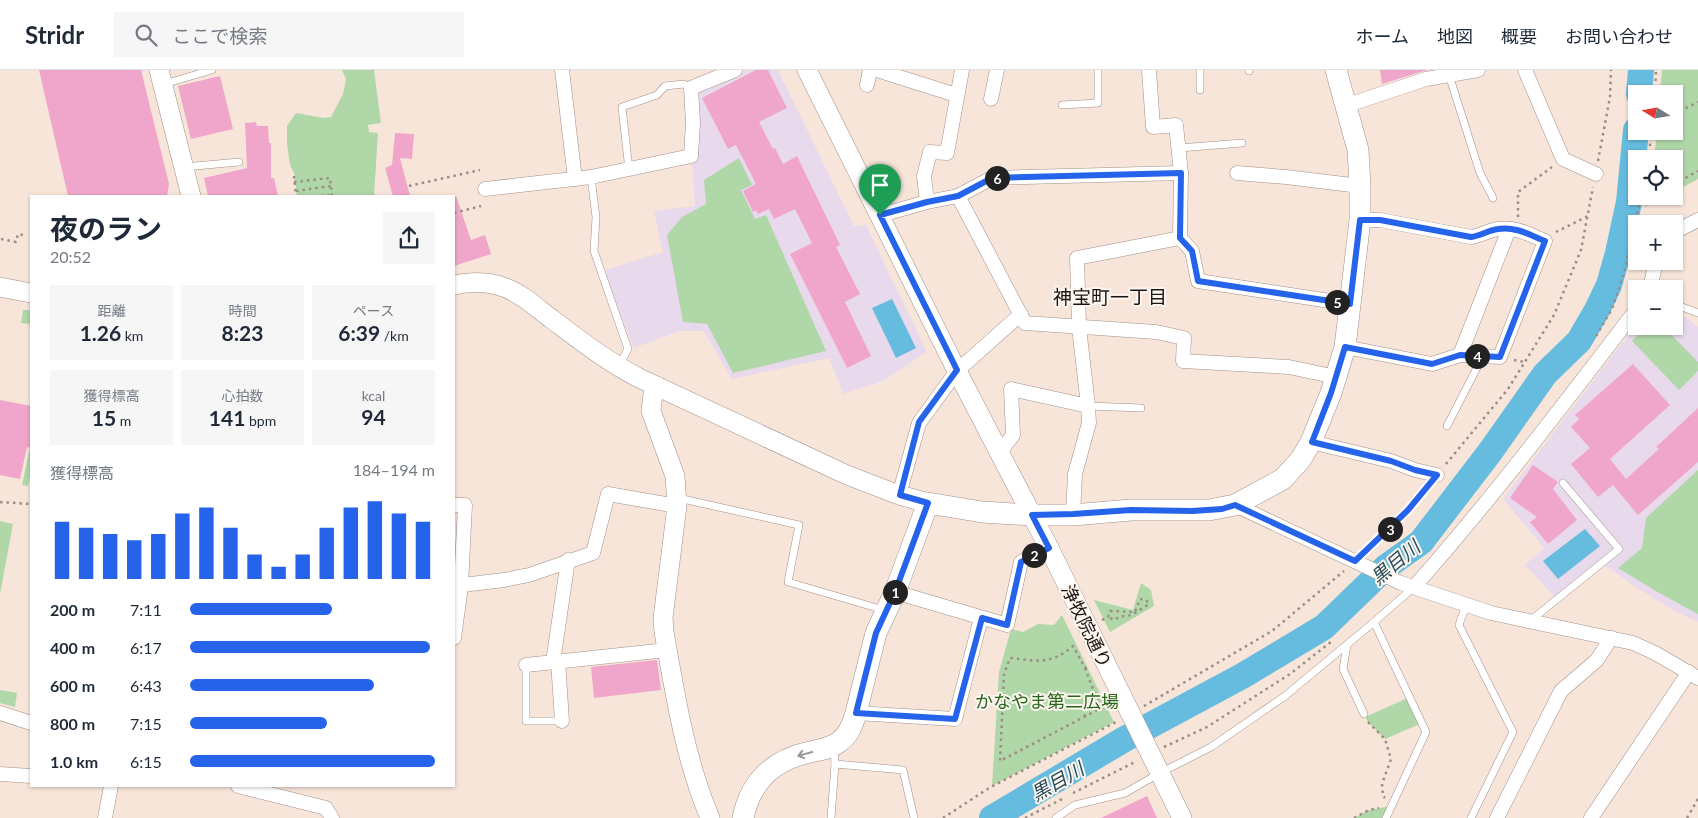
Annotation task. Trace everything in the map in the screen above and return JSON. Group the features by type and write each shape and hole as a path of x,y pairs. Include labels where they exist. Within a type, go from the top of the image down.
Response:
{"main road":[{"path":"743,818 753,789 769,770 792,757 834,755 847,735 856,713 876,633 891,601 928,503 982,512 1032,515 1131,510 1209,510 1235,505 1283,479 1301,459 1312,442 1345,347 1360,220 1358,150 1336,70"}],"street":[{"path":"562,70 575,179"},
{"path":"485,189 591,177 691,156 693,123 690,88 735,70"},
{"name":"浄牧院通り","path":"807,70 957,370 1049,548 1182,818"},
{"path":"867,85 870,70"},
{"path":"877,70 956,95"},
{"path":"927,202 924,176 930,152 946,153 962,70"},
{"path":"992,98 997,70"},
{"path":"1149,70 1152,127 1176,126 1181,173 1180,238 1192,251 1198,281 1350,304"},
{"path":"1345,106 1426,79 1478,70"},
{"path":"1525,70 1563,159 1596,174"},
{"path":"161,77 191,195"},
{"path":"880,215 927,202 958,196 992,178 1181,173"},
{"path":"1237,173 1360,186"},
{"path":"958,196 1025,323 1156,332 1184,338 1183,360 1289,367 1336,377"},
{"path":"1345,347 1432,364 1460,355 1500,357 1545,241 1514,229 1497,229 1471,237 1380,220 1360,220"},
{"path":"1683,228 1698,220"},
{"path":"1460,355 1514,229"},
{"path":"1073,514 1075,474 1090,423 1079,327 1077,258 1180,238"},
{"path":"455,284 488,282 512,291 619,368 846,475 928,503"},
{"path":"0,287 30,293"},
{"path":"900,495 919,422 957,370 1021,314"},
{"path":"1414,587 1472,520 1544,431 1628,321"},
{"path":"656,386 651,411 675,476 677,502 663,618 667,650 690,760 710,818"},
{"path":"1000,452 1013,435 1011,389 1088,406"},
{"path":"1312,442 1391,461 1415,470 1437,475"},
{"path":"458,586 529,575 568,560 593,553 608,494 677,502"},
{"path":"455,505 466,505 455,625"},
{"path":"1235,505 1395,580 1491,613 1633,643 1694,675 1591,818"},
{"path":"891,601 982,618 1007,625 1021,562 1049,548"},
{"path":"562,721 555,662 568,560"},
{"path":"856,713 955,719 982,618"},
{"path":"1502,816 1561,691 1597,660 1611,638"},
{"path":"526,666 667,650"},
{"path":"0,713 30,723"},
{"path":"0,774 30,776"},
{"path":"105,818 111,787"},
{"path":"242,787 326,808 332,818"}],"lane":[{"path":"161,77 212,70"},
{"path":"1062,106 1098,103 1098,70"},
{"path":"1200,70 1200,90"},
{"path":"1449,75 1480,173 1494,198"},
{"path":"629,170 622,107 657,95 665,86 684,84 690,88"},
{"path":"1179,148 1242,143"},
{"path":"184,167 239,162"},
{"path":"591,177 596,217 594,251 628,349 619,368"},
{"path":"1683,307 1698,313"},
{"path":"1447,426 1483,356"},
{"path":"1088,406 1141,408"},
{"path":"1530,622 1619,549 1563,483"},
{"path":"677,502 799,525 788,582 891,601"},
{"path":"1056,818 1076,806 1125,792 1220,741 1285,696 1414,587"},
{"path":"1466,605 1459,625 1513,732 1471,818"},
{"path":"1374,622 1426,732 1386,818"},
{"path":"1347,645 1343,669 1364,714"},
{"path":"526,666 526,721 562,721"},
{"path":"831,818 834,755 903,770 914,818"}],"path":[{"path":"943,818 989,788 1130,714 1272,631 1357,562 1408,510 1458,452 1508,389 1554,315 1580,250 1588,216 1610,97 1611,70"},
{"path":"1655,85 1656,70"},
{"path":"1683,110 1698,102"},
{"path":"1514,229 1518,192 1563,159"},
{"path":"410,186 480,170"},
{"path":"1683,179 1698,171"},
{"path":"294,176 296,195"},
{"path":"294,182 330,178 332,195"},
{"path":"296,191 331,186"},
{"path":"1593,343 1612,309 1624,272 1639,205"},
{"path":"455,213 481,206"},
{"path":"1545,241 1557,231 1588,216"},
{"path":"1,239 16,242 18,234 24,235"},
{"path":"0,502 30,504"},
{"path":"1108,617 1114,620 1121,616 1126,617 1135,612 1149,604 1146,600 1140,598 1135,612"},
{"path":"1101,620 1108,617 1110,611 1135,612"},
{"path":"1126,617 1128,621"},
{"path":"1025,818 1150,753 1207,727 1290,674 1332,641"},
{"path":"1073,646 1085,668 1094,692 1105,706 1000,761 1004,674 1010,658 1042,662 1062,656 1073,646"},
{"path":"1085,668 1091,666"},
{"path":"1085,716 1085,699 1094,692"},
{"path":"1354,818 1370,810 1391,806 1383,796 1382,784 1391,760 1385,739 1369,723 1364,714"},
{"path":"1688,818 1698,800"}],"shaded area":[{"path":"747,70 778,70 854,226 866,225 927,352 883,381 843,394 829,358 732,379 704,331 680,331 634,348 615,301 606,270 663,252 654,211 695,206 692,162 697,160 695,92"},
{"path":"1683,316 1698,327 1698,622 1675,611 1637,588 1600,562 1555,597 1525,565 1544,548 1503,499 1628,335 1683,335"}],"green space":[{"path":"342,70 374,70 381,123 368,125 369,132 378,133 374,195 297,195 294,173 290,165 287,126 296,113 323,118 331,117 343,94 346,79"},
{"path":"1662,70 1698,70 1698,179 1683,187 1683,150 1655,150 1656,140 1683,140 1683,85 1661,85"},
{"path":"739,158 752,185 741,190 755,219 766,215 826,351 733,373 707,324 683,322 667,235 682,217 706,204 704,180"},
{"path":"23,310 30,310 30,324 21,323"},
{"path":"1638,335 1672,335 1698,362 1698,371 1679,390 1632,341"},
{"path":"30,447 28,486 22,485"},
{"path":"1698,470 1698,614 1618,568 1642,548 1646,518"},
{"path":"0,521 13,524 0,594"},
{"path":"1141,583 1151,590 1154,606 1110,632 1094,600 1133,610"},
{"name":"かなやま第二広場","path":"1062,615 1114,722 992,786 999,672 1011,629 1023,632 1038,624 1054,625"},
{"path":"0,690 17,693 15,707 0,703"},
{"path":"1410,697 1422,723 1385,739 1365,717"},
{"path":"1391,806 1386,818 1354,818 1369,810"}],"water":[{"path":"892,299 916,348 896,358 872,308"},
{"path":"1585,529 1600,546 1558,579 1543,561"}],"building":[{"path":"39,70 141,70 169,184 167,195 68,195"},
{"path":"756,70 768,70 787,108 759,122 783,164 797,156 840,245 836,247 860,294 845,302 871,356 847,368 790,254 812,243 795,209 774,219 769,209 758,214 756,210 753,212 743,191 756,184 736,145 728,149 702,98"},
{"path":"1380,70 1427,70 1382,84"},
{"path":"220,76 233,129 191,139 178,86"},
{"path":"256,122 257,126 268,126 269,143 271,143 271,178 274,178 278,195 208,195 204,178 247,168 245,123"},
{"path":"395,133 414,134 412,159 400,158 410,195 393,195 385,168 392,165"},
{"path":"455,196 471,240 485,235 491,254 455,266"},
{"path":"1633,364 1670,405 1610,459 1626,479 1659,449 1656,447 1698,408 1698,462 1638,515 1613,485 1598,497 1571,464 1590,448 1571,427 1579,419 1575,415"},
{"path":"0,400 30,406 30,448 27,447 20,479 0,475"},
{"path":"1533,465 1558,482 1553,489 1577,520 1548,544 1530,522 1537,517 1510,498"},
{"path":"657,660 661,690 594,698 591,667"},
{"path":"1147,796 1157,818 1101,818"}],"waterway":[{"name":"黒目川","path":"1640,85 1641,70"},
{"name":"黒目川","path":"992,818 1123,740 1244,675 1324,627 1386,567 1421,542 1490,452 1545,374 1579,341 1597,310 1609,285 1618,253 1629,202 1635,140"}],"district":[{"name":"神宝町一丁目","path":"1110,296"}],"route":[{"path":"1181,173 1180,238 1192,251 1198,281 1350,304 1360,220 1380,220 1471,237 1497,229 1518,230 1545,241 1500,357 1460,355 1432,364 1345,347 1331,393 1312,442 1391,461 1415,470 1437,475 1395,524 1355,561 1235,505 1222,509 1192,511 1131,510 1032,515 1049,548 1021,562 1007,625 982,618 955,719 856,713 876,633 895,592 928,503 900,495 919,422 957,370 880,215 927,202 958,196 992,178 1181,173"}]}
